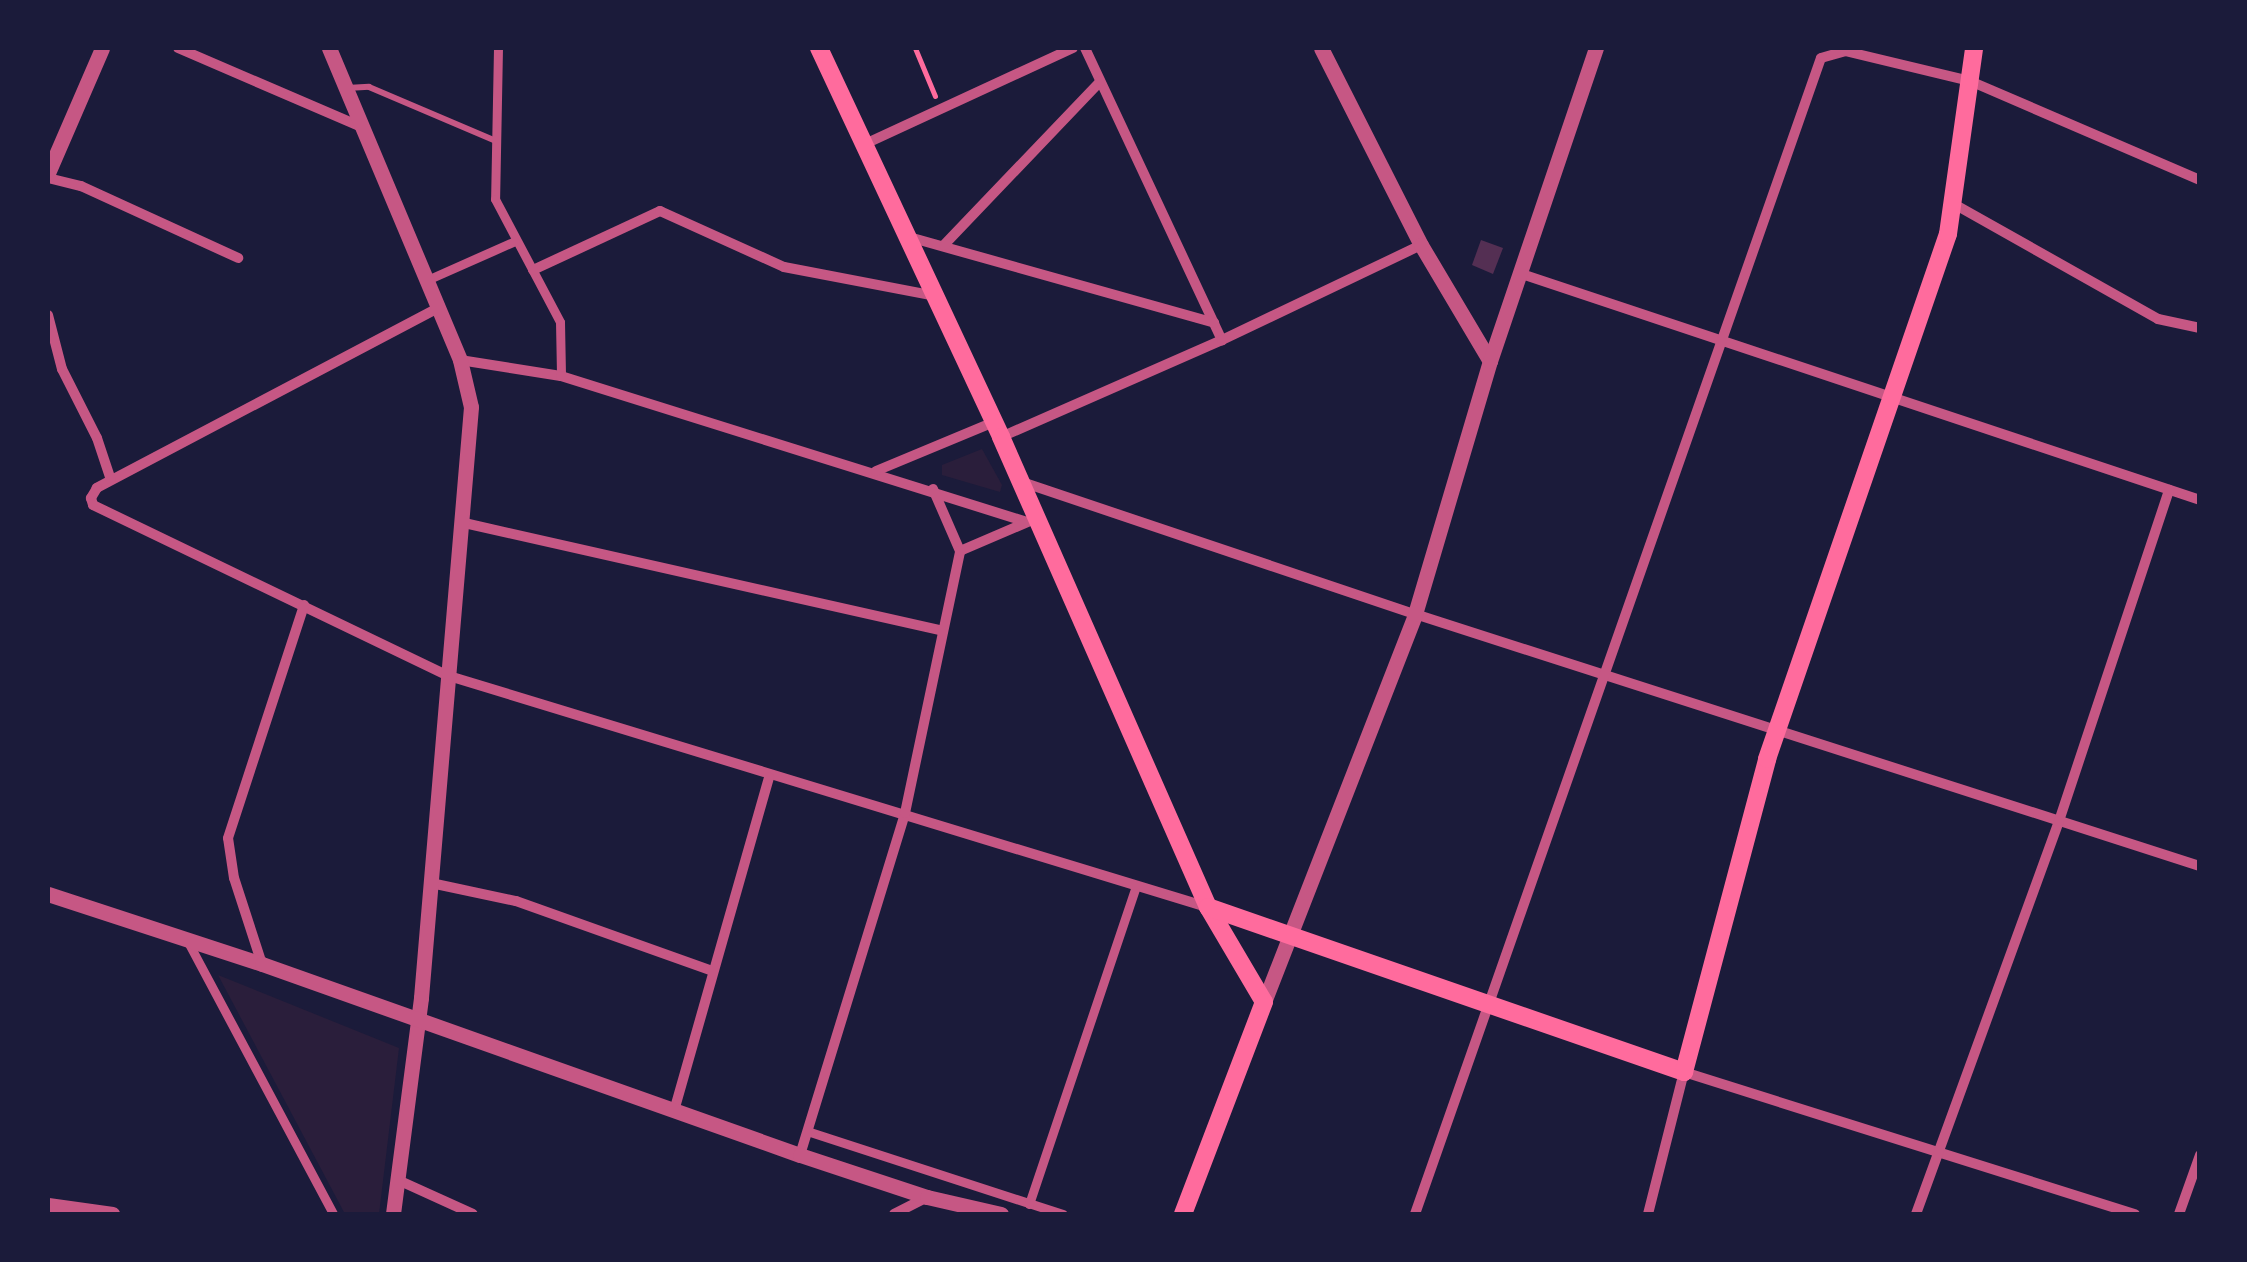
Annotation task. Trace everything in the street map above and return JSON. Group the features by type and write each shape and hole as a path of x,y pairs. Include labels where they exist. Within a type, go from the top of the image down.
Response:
{"main road":[{"path":"819,48 937,296 1020,481 1031,520 1208,907 1264,1002 1183,1214"},
{"path":"1208,907 1684,1072 1777,730 1893,395 1954,204 1974,48"}],"street":[{"path":"102,48 48,175 81,186 238,258"},
{"path":"178,48 361,127"},
{"path":"330,48 460,360 471,406 432,884 394,1214"},
{"path":"498,48 494,199 560,322 561,376"},
{"path":"865,144 1073,48"},
{"path":"1085,48 1222,340"},
{"path":"1321,48 1421,245 1490,361"},
{"path":"1264,1002 1415,614 1490,361 1596,48"},
{"path":"1415,1214 1821,58 1845,52 1970,81 2200,180"},
{"path":"944,245 1100,82"},
{"path":"1954,204 2158,319 2200,328"},
{"path":"533,270 660,211 784,267 937,296"},
{"path":"909,238 1214,323"},
{"path":"426,280 515,241"},
{"path":"876,472 1222,340 1421,245"},
{"path":"1519,274 2200,500"},
{"path":"438,308 111,480 90,498 97,510 449,676 1208,907"},
{"path":"48,315 62,369 97,438 111,480"},
{"path":"460,360 561,376 1031,520"},
{"path":"1020,481 1415,614 2200,866"},
{"path":"800,1155 904,813 940,630 960,551 933,489"},
{"path":"1916,1214 1941,1156 2059,821 2169,490"},
{"path":"960,551 1031,520"},
{"path":"460,522 940,630"},
{"path":"262,964 234,878 228,838 304,605"},
{"path":"674,1111 710,970 769,776"},
{"path":"432,884 516,901 710,970"},
{"path":"1029,1204 1136,886"},
{"path":"48,894 262,964 418,1023 800,1155 926,1197 994,1213"},
{"path":"187,940 333,1214"},
{"path":"1648,1214 1684,1072 2134,1214"},
{"path":"807,1131 1063,1214"},
{"path":"2179,1214 2200,1155"},
{"path":"398,1180 473,1214"},
{"path":"894,1214 926,1197"},
{"path":"48,1205 112,1214"}],"lane":[{"path":"346,88 369,88 494,140"}],"path":[{"path":"915,48 940,108"}],"shaded area":[{"path":"982,449 1002,485 1000,492 942,475 942,465"},
{"path":"218,975 399,1048 379,1214 345,1214"}],"building":[{"path":"1481,240 1503,248 1493,274 1472,265"}]}
